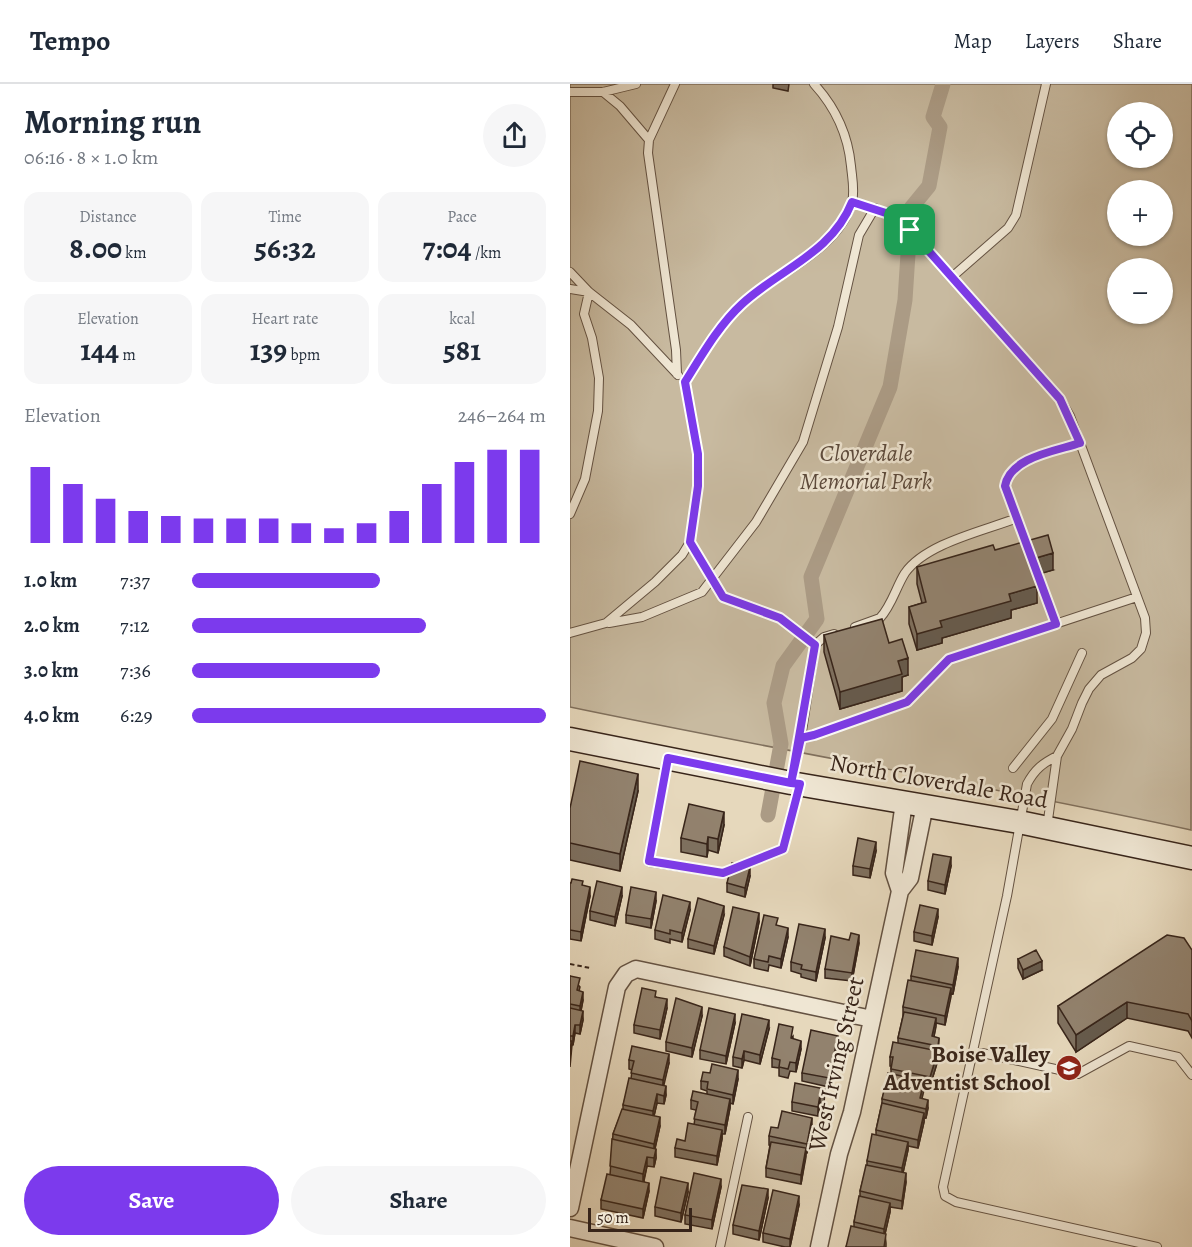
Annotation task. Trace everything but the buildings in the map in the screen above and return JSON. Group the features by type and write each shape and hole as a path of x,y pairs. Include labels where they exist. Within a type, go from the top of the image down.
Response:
{"main road":[{"name":"North Cloverdale Road","path":"570,739 795,784 1047,827 1192,858"}],"street":[{"name":"West Irving Street","path":"819,1247 900,891 909,878 915,803"},
{"path":"570,1208 617,987 626,974 636,969 872,1019"},
{"path":"570,1228 655,1247"}],"lane":[{"path":"570,92 603,92 636,84"},
{"path":"675,84 649,140 648,153 676,350 677,374"},
{"path":"685,382 721,328 743,303 810,256 847,214 852,202 850,150 838,116 814,84"},
{"path":"951,277 1008,228 1016,215 1046,84"},
{"path":"603,92 620,106 649,140"},
{"path":"852,202 895,216 1060,399 1080,443 1145,618 1146,633 1141,649 1101,675 1089,689 1057,756 1047,827"},
{"path":"570,633 606,623 642,617 702,592 756,522 803,442 835,336 859,235 875,208"},
{"path":"570,272 589,292 630,325 685,382 698,454 698,486 690,542 682,555 655,582 606,623"},
{"path":"570,289 589,292"},
{"path":"570,514 585,479 598,411 599,378 592,338 584,314 589,292"},
{"path":"1056,624 1005,486 1011,469 1017,465 1080,443"},
{"path":"668,758 649,861 723,873 783,849 815,645 824,637 880,618 905,574 917,559 938,548 1017,518"},
{"path":"690,542 723,597 780,618 815,645"},
{"path":"801,738 907,702 949,659 1137,597"},
{"path":"1013,768 1052,719 1082,653"},
{"path":"1057,756 1033,772 1027,784 1007,896 943,1187 945,1196 956,1202 1156,1247"},
{"path":"973,1051 1077,1074 1129,1046 1178,1057 1192,1075"},
{"path":"720,1247 748,1117"}],"path":[{"path":"570,964 590,968"}],"green space":[{"name":"Cloverdale Memorial Park","path":"570,84 1192,84 1191,830 570,707"}],"waterway":[{"path":"768,815 781,744 774,703 783,666 817,619 811,577 890,387 905,300 911,208 929,186 940,127 933,117 943,84"}],"place":[{"name":"Boise Valley Adventist School","path":"1069,1068"}],"route":[{"path":"910,230 895,216 852,202 847,214 836,229 810,256 743,303 721,328 685,382 698,454 698,486 690,542 723,597 780,618 815,645 801,738 791,783 800,784 783,849 723,873 649,861 668,758 791,783 796,759 801,738 907,702 949,659 1056,624 1005,486 1011,469 1017,465 1080,443 1070,416 1060,399 910,230"}]}
